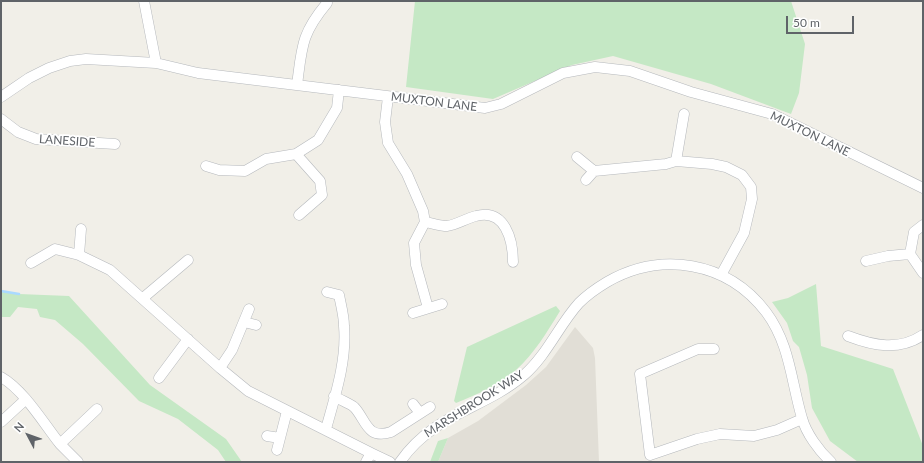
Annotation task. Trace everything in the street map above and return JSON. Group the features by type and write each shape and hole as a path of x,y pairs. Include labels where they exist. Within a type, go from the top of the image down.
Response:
{"street":[{"path":"144,1 156,63"},
{"path":"297,85 302,48 306,33 313,20 330,2"},
{"name":"MUXTON LANE","path":"1,97 29,78 70,61 86,59 156,63 198,73 485,108 501,104 563,73 595,66 630,71 691,92 772,114 923,188"},
{"path":"206,166 219,170 245,171 266,159 296,154 318,140 337,108 339,90"},
{"path":"388,97 385,126 388,143 407,174 423,211 425,222 414,243 416,265 428,308"},
{"path":"676,161 684,114"},
{"name":"LANESIDE","path":"1,119 18,132 36,140 115,144"},
{"path":"296,154 320,181 322,195 299,215"},
{"path":"577,157 594,171"},
{"path":"586,180 594,171 666,164 676,161 712,164 726,167 742,175 751,187 752,199 744,233 721,275"},
{"path":"425,222 447,226 487,213 497,217 508,230 513,249 512,262"},
{"path":"923,225 914,232 910,254 923,273"},
{"path":"79,255 81,229"},
{"path":"31,263 55,249 79,255 110,270 220,368 248,390 287,411 326,429 369,458 390,462"},
{"path":"866,261 888,256 910,254"},
{"path":"143,298 188,260"},
{"name":"MARSHBROOK WAY","path":"400,462 410,447 427,432 509,385 525,374 542,356 580,302 603,284 619,275 640,267 660,264 706,269 721,275 744,289 756,300 775,326 787,352 802,419 824,455 831,462"},
{"path":"326,429 341,370 345,342 341,292 327,292"},
{"path":"413,313 442,304"},
{"path":"220,368 232,350 249,309"},
{"path":"244,322 256,325"},
{"path":"848,336 867,343 892,347 923,336"},
{"path":"159,378 188,339"},
{"path":"714,349 698,349 640,374 650,458 697,439 720,434 754,436 777,430 802,419"},
{"path":"1,377 9,382 60,444 78,462"},
{"path":"334,396 354,407 365,426 375,433 383,435 391,432 430,407"},
{"path":"1,422 25,400"},
{"path":"413,404 420,413"},
{"path":"60,444 97,409"},
{"path":"278,450 287,411"},
{"path":"267,436 280,438"}],"shaded area":[{"path":"575,327 593,348 595,358 599,462 438,462 448,438 478,421 526,385 546,367"}],"green space":[{"path":"415,1 791,1 805,44 799,93 791,114 711,84 613,56 572,65 493,99 406,87"},
{"path":"816,284 821,346 893,369 923,446 923,462 858,462 830,441 812,408 807,375 799,347 793,341 787,323 772,302 788,298"},
{"path":"1,291 19,294 69,296 150,385 226,439 242,462 226,462 218,450 178,419 139,401 83,344 55,320 40,317 37,309 18,307 10,317 1,317"},
{"path":"556,306 560,311 523,364 503,381 456,403 454,401 467,347"},
{"path":"448,438 438,462 430,462 438,441"}],"waterway":[{"path":"1,291 19,294"}]}
